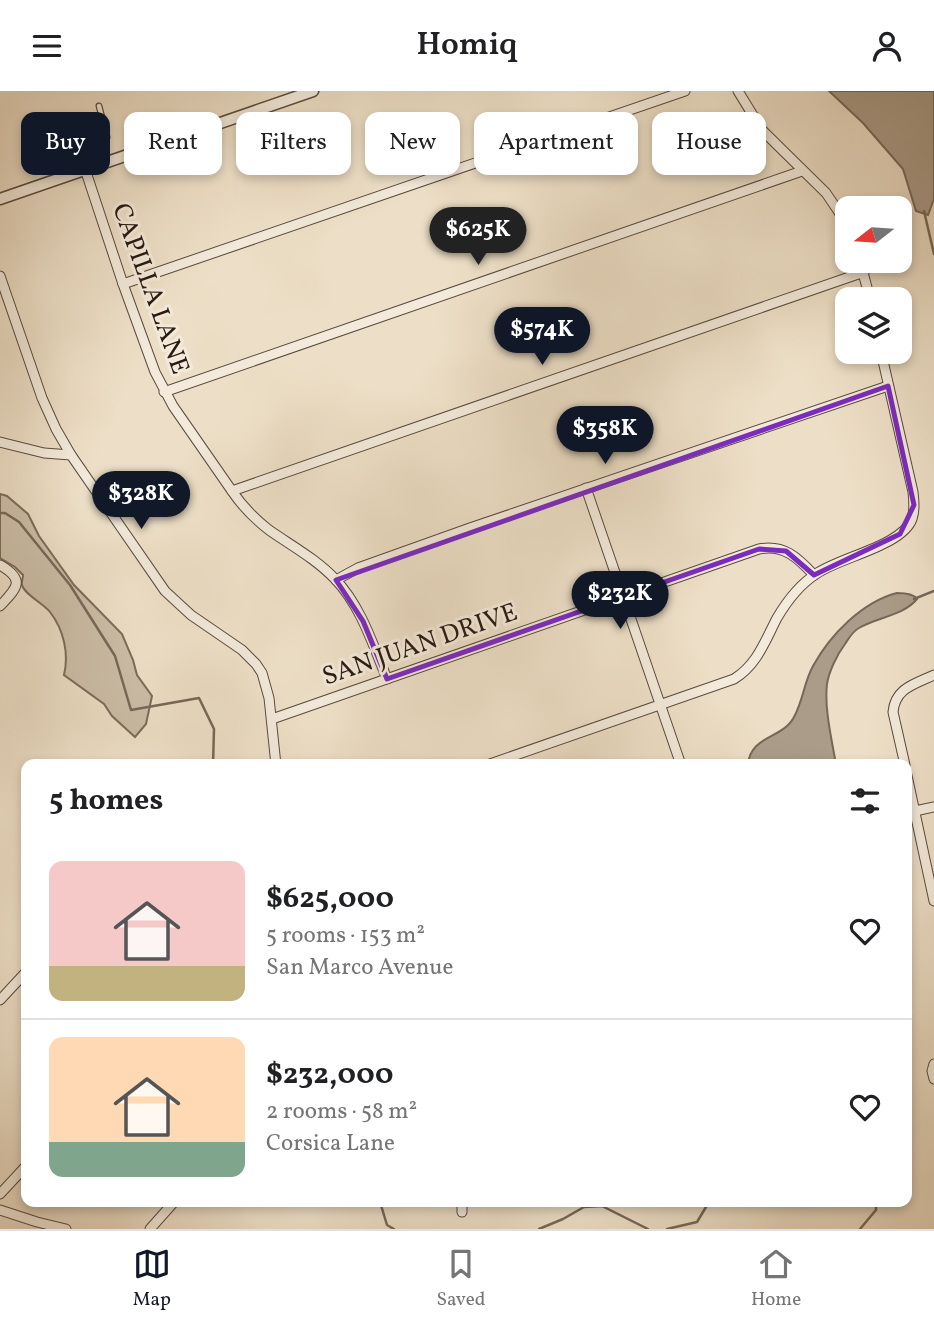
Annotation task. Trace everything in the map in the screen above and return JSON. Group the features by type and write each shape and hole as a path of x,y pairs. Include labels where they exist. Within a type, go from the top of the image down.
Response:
{"street":[{"path":"110,161 313,91"},
{"path":"123,284 685,91"},
{"path":"738,91 762,130 826,193 835,206"},
{"path":"164,391 802,171"},
{"path":"0,199 69,175"},
{"name":"CAPILLA LANE","path":"82,175 151,363 164,391 243,506 263,525 305,553 336,580 363,621 387,679"},
{"path":"232,491 860,273"},
{"path":"0,276 41,398 71,455 165,591 191,615 234,644 256,664 266,684 275,759"},
{"path":"504,759 727,683 746,671 758,655 787,602 801,586 835,563 889,541 909,525 914,512 913,492 883,364"},
{"path":"336,580 358,568 888,386"},
{"path":"0,442 44,453 71,455"},
{"path":"586,488 679,759"},
{"name":"SAN JUAN DRIVE","path":"272,719 755,550 767,547 790,553 814,575"},
{"path":"0,565 12,572 17,580 13,591 0,606"},
{"path":"904,759 894,705 905,688 934,675"},
{"path":"912,798 934,901"},
{"path":"915,811 934,807"},
{"path":"0,1000 21,977"},
{"path":"934,1064 934,1079"},
{"path":"0,1194 21,1171"},
{"path":"150,1229 170,1207"},
{"path":"0,1210 66,1229"}],"lane":[{"path":"99,106 101,112"}],"highlighted area":[{"path":"888,386 914,505 900,534 814,575 786,551 759,549 387,679 363,621 336,580"}],"shaded area":[{"path":"829,91 934,91 934,199 928,215 916,211 903,169 863,123"},
{"path":"0,494 7,496 28,514 39,536 74,585 122,634 137,675 152,696 146,724 135,737 112,716 104,704 64,675 66,659 59,626 47,609 24,588 23,575 0,558"},
{"path":"905,593 917,599 905,609 854,631 839,653 827,684 829,724 835,759 749,759 754,748 782,730 794,717 813,666 828,643 848,621 884,597"}],"waterway":[{"path":"924,211 934,254"},
{"path":"0,513 5,513 19,522 70,585 115,656 131,710 199,698 214,729 213,759"},
{"path":"914,599 934,591"},
{"path":"382,1207 387,1225 394,1229"},
{"path":"539,1229 584,1207"},
{"path":"604,1207 648,1229"},
{"path":"667,1229 697,1222 706,1207"},
{"path":"860,1229 876,1207"}]}
